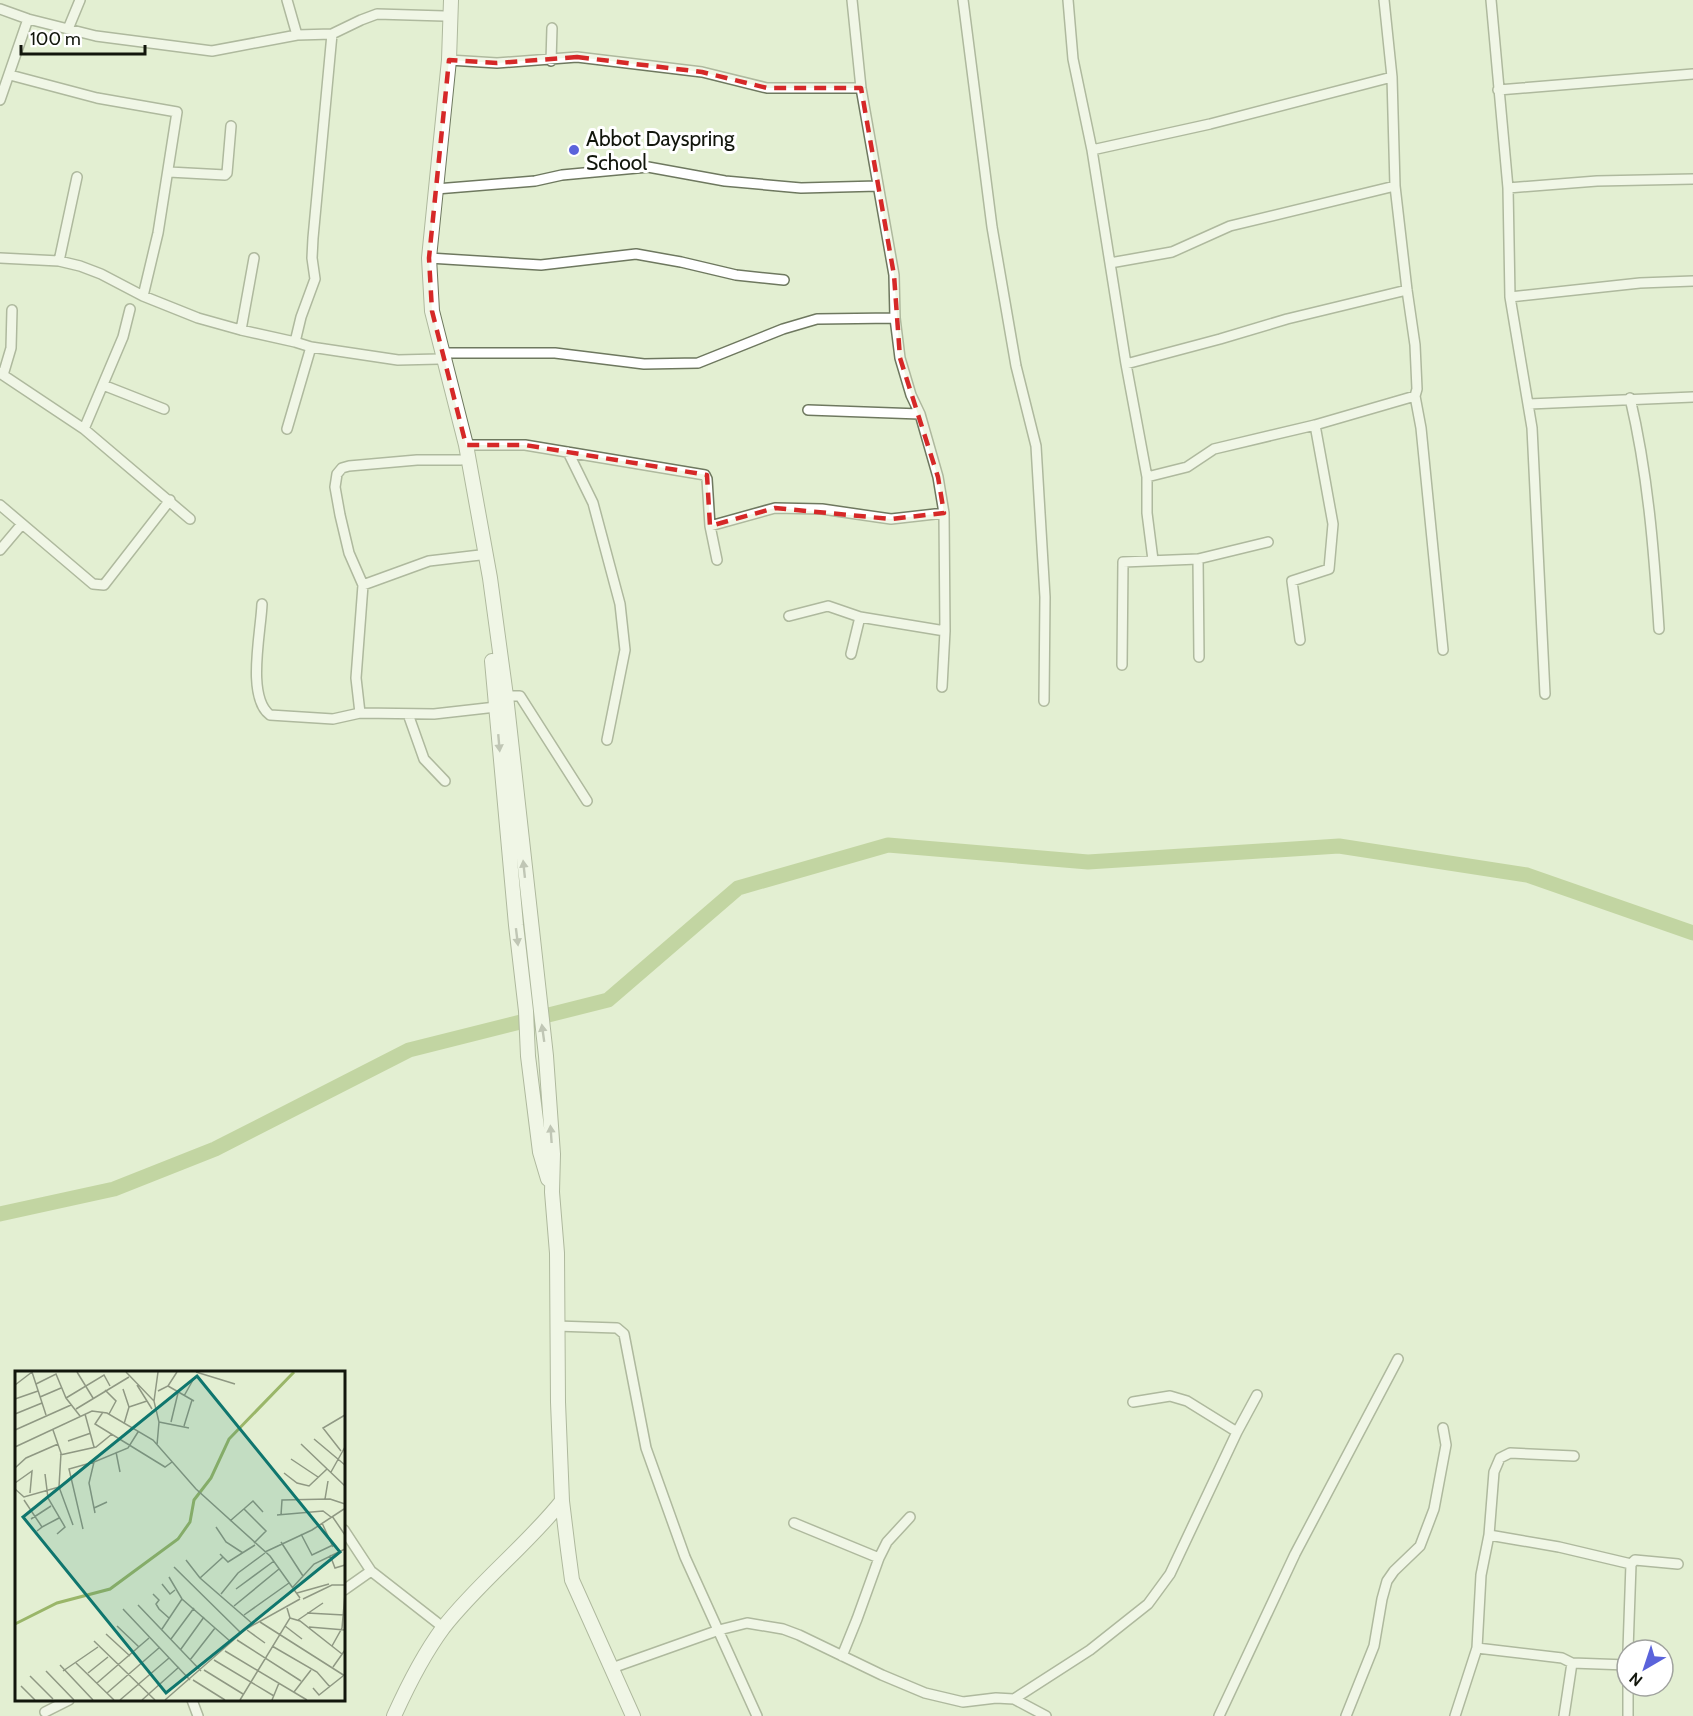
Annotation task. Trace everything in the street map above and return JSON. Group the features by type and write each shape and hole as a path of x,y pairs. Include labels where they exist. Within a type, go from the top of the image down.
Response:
{"street":[{"path":"68,29 80,0"},
{"path":"287,0 297,35"},
{"path":"444,0 437,127 424,252 424,307 441,356 466,445 490,578 506,696 533,1011 528,1056 540,1152 552,1192"},
{"path":"451,0 449,60 429,258 432,311 480,555 516,926 533,1011 546,1056 557,1253 556,1326 562,1501 572,1580 633,1716"},
{"path":"852,0 861,88 894,275 895,318 900,358 911,395 920,414 938,477 944,513 945,631 942,687"},
{"path":"963,0 992,227 1016,366 1036,446 1045,574 1044,701"},
{"path":"1068,0 1073,59 1092,150 1126,364 1147,477 1146,513 1153,560"},
{"path":"1384,0 1392,77 1395,186 1415,345 1417,388 1415,396 1443,650"},
{"path":"1491,0 1508,188 1510,297 1532,428 1545,694"},
{"path":"0,9 28,19 96,36 212,51 297,35 332,34 377,14 444,16"},
{"path":"0,100 28,19"},
{"path":"551,61 552,28"},
{"path":"295,342 301,316 315,279 312,258 313,238 332,34"},
{"path":"449,60 497,63 551,61 577,57 691,71 767,88 861,88"},
{"path":"1498,90 1693,74"},
{"path":"10,75 97,98 177,112 158,233 143,296"},
{"path":"1092,150 1210,124 1392,77"},
{"path":"169,172 225,175 231,126"},
{"path":"436,189 535,181 562,175 648,167 725,181 801,188 878,186"},
{"path":"59,261 77,177"},
{"path":"1508,188 1597,181 1693,178"},
{"path":"1110,263 1172,252 1230,226 1395,186"},
{"path":"429,258 541,265 636,254 736,275 784,280"},
{"path":"0,258 59,261 80,266 101,274 143,296 198,318 311,347 398,360 441,356 555,353 644,364 698,363 783,329 817,319 895,318"},
{"path":"241,330 255,258"},
{"path":"1510,297 1640,283 1693,281"},
{"path":"1126,364 1287,319 1407,290"},
{"path":"84,429 123,337 130,309"},
{"path":"12,310 11,348 1,374 84,429 190,519"},
{"path":"287,429 311,347"},
{"path":"103,385 164,409"},
{"path":"1147,477 1187,467 1214,449 1315,425 1415,396"},
{"path":"1529,404 1693,397"},
{"path":"1630,398 1639,436 1652,520 1659,629"},
{"path":"808,410 920,414"},
{"path":"1300,640 1292,581 1329,569 1333,524 1315,425"},
{"path":"466,445 525,445 705,475 710,526 717,560"},
{"path":"568,452 593,503 620,604 625,650 607,740"},
{"path":"360,713 356,678 363,585 349,552 340,515 335,487 337,474 342,468 350,466 426,460 461,460"},
{"path":"0,504 93,584 100,586 104,585 170,500"},
{"path":"710,526 775,508 822,509 891,519 944,513"},
{"path":"0,550 22,524"},
{"path":"1122,664 1123,562 1198,559 1268,542"},
{"path":"363,585 429,561 480,555"},
{"path":"1198,559 1199,657"},
{"path":"262,604 256,682 258,698 264,711 270,715 333,719 360,713 434,714 496,707"},
{"path":"789,616 828,606 860,617 945,631"},
{"path":"851,654 860,617"},
{"path":"506,696 520,696 587,801"},
{"path":"408,714 424,759 445,781"},
{"path":"556,1326 617,1328 624,1334 646,1448 685,1557 758,1716"},
{"path":"1219,1716 1295,1554 1398,1359"},
{"path":"1133,1402 1170,1395 1187,1401 1237,1432"},
{"path":"1014,1699 1090,1650 1148,1604 1170,1574 1237,1432 1257,1395"},
{"path":"1346,1716 1374,1646 1387,1581 1394,1570 1420,1546 1434,1509 1446,1445 1443,1428"},
{"path":"1455,1716 1477,1648 1481,1575 1489,1535 1494,1472 1500,1458 1510,1453 1574,1456"},
{"path":"394,1716 413,1675 444,1628 562,1501"},
{"path":"842,1656 879,1558 887,1542 910,1516"},
{"path":"794,1523 879,1558"},
{"path":"345,1531 371,1570 444,1628"},
{"path":"1489,1535 1558,1547 1631,1564"},
{"path":"1628,1638 1631,1564 1635,1560 1678,1564"},
{"path":"345,1589 371,1570"},
{"path":"612,1668 719,1630 747,1623 763,1624 799,1635 926,1693 963,1702 996,1698 1014,1699 1047,1716"},
{"path":"1477,1648 1562,1658 1572,1663 1615,1665"},
{"path":"1564,1716 1572,1663"},
{"path":"1628,1698 1628,1716"},
{"path":"45,1712 67,1701"},
{"path":"195,1701 198,1716"}],"highlighted area":[{"path":"577,57 702,72 767,88 861,88 894,275 900,358 938,477 944,513 891,519 775,508 710,526 707,475 525,445 466,445 432,311 429,258 449,60 497,63"}],"waterway":[{"path":"0,1214 114,1189 215,1149 409,1050 608,1000 738,888 888,845 1088,862 1339,846 1527,875 1693,933"}],"place":[{"name":"Abbot Dayspring School","path":"574,150"}]}
